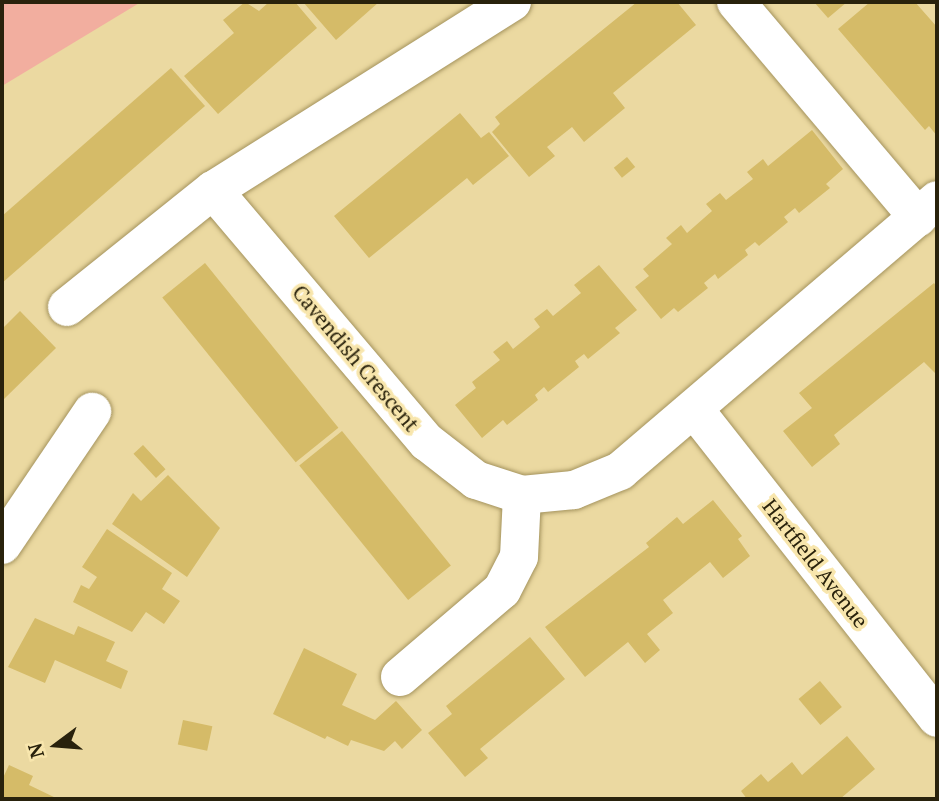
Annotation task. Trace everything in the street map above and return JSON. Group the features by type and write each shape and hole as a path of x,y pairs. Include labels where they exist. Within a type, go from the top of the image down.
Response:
{"street":[{"path":"67,307 212,190 512,2"},
{"path":"400,677 502,590 519,557 522,495 574,490 620,471 928,209 736,2"},
{"name":"Cavendish Crescent","path":"212,190 427,442 476,480 522,495"},
{"name":"Hartfield Avenue","path":"694,408 937,718"},
{"path":"2,545 92,412"}],"shaded area":[{"path":"2,2 141,2 2,86"}],"building":[{"path":"245,2 259,11 269,2 295,2 317,28 218,114 184,76 234,33 223,20"},
{"path":"303,2 379,2 336,40"},
{"path":"637,2 677,2 696,25 613,93 625,108 584,142 572,127 547,147 555,156 529,177 492,132 500,124 495,117"},
{"path":"814,2 847,2 828,18"},
{"path":"870,2 915,2 937,27 937,136 929,126 925,130 838,29"},
{"path":"171,68 205,106 2,283 2,216"},
{"path":"460,113 481,138 489,132 509,156 473,185 467,178 369,258 334,216"},
{"path":"812,130 843,169 826,184 830,188 799,213 795,208 784,217 788,222 759,246 755,242 745,250 748,255 718,279 715,274 704,283 708,288 678,312 674,308 661,319 635,287 649,276 643,269 672,244 666,238 681,225 687,233 712,211 706,204 720,193 726,200 753,179 747,172 763,159 768,166"},
{"path":"627,157 635,167 622,178 614,168"},
{"path":"205,263 338,428 296,462 162,298"},
{"path":"599,265 637,310 615,328 620,333 588,359 584,354 575,361 579,367 548,392 544,387 535,395 538,400 507,425 503,420 482,438 455,405 476,388 472,382 500,360 493,352 507,341 513,349 540,327 534,319 547,309 553,316 581,293 574,285"},
{"path":"934,283 937,287 937,375 924,362 834,435 840,444 812,467 783,431 812,408 799,393"},
{"path":"20,311 56,348 2,401 2,329"},
{"path":"342,431 451,565 408,600 299,466"},
{"path":"143,445 166,469 156,478 133,454"},
{"path":"168,475 220,528 187,577 112,524 133,493 141,501"},
{"path":"713,500 742,536 738,539 750,556 723,578 710,562 663,600 673,613 647,634 660,650 645,663 628,642 585,677 545,627 649,547 646,543 677,517 683,524"},
{"path":"107,529 172,573 162,589 180,601 164,624 146,612 132,632 73,602 81,585 89,589 97,577 82,567"},
{"path":"35,618 74,635 78,626 115,642 106,661 128,671 121,689 55,660 45,683 8,667"},
{"path":"530,637 565,679 480,749 488,758 465,777 428,733 452,714 446,706"},
{"path":"304,648 357,674 342,705 375,720 396,701 422,730 402,749 395,741 384,751 351,740 348,746 327,736 325,739 273,714"},
{"path":"820,681 842,707 820,725 799,699"},
{"path":"183,720 212,726 207,751 178,744"},
{"path":"847,736 875,769 840,799 747,799 741,791 761,774 768,782 792,762 802,775"},
{"path":"9,765 33,776 29,785 58,799 2,799 2,780"}]}
